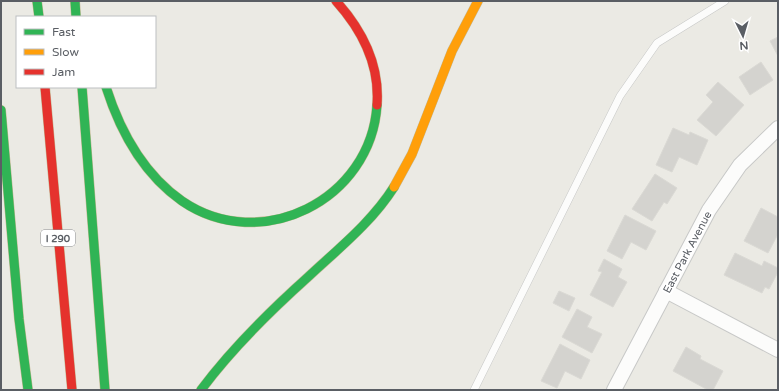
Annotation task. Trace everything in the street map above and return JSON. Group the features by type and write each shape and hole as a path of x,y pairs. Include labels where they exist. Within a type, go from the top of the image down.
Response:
{"highway":[{"path":"37,1 39,16"},
{"path":"75,1 76,16"},
{"path":"106,88 132,146 141,161 168,191 200,211 230,221 265,223 288,218 318,204 351,176 364,153 376,122 378,95 375,65 365,40 349,15 336,1"},
{"path":"201,390 232,350 255,326 355,234 390,194 404,172 416,148 439,82 462,29 478,1"},
{"name":"I 290","path":"45,88 72,390"},
{"path":"82,88 104,390"},
{"path":"1,110 19,319 28,390"}],"street":[{"name":"East Park Avenue","path":"614,390 709,210 740,165 778,128"},
{"path":"666,291 778,350"}],"lane":[{"path":"474,390 620,96 657,43 726,1"}],"building":[{"path":"778,37 778,56 770,41"},
{"path":"761,62 773,80 750,95 739,77"},
{"path":"718,82 744,105 716,136 697,120 713,102 706,95"},
{"path":"673,128 689,135 690,132 708,140 697,165 679,157 672,172 656,165"},
{"path":"655,174 677,188 667,204 664,202 652,221 632,209"},
{"path":"761,208 778,217 778,234 768,253 744,241"},
{"path":"625,215 656,231 646,250 631,242 622,259 607,251"},
{"path":"735,253 762,266 764,261 778,268 778,272 769,289 765,287 762,293 724,275"},
{"path":"604,259 622,269 618,277 627,282 613,307 590,295 602,272 598,271"},
{"path":"559,291 575,298 569,311 553,303"},
{"path":"577,309 592,317 587,327 602,334 592,353 562,337"},
{"path":"560,344 590,360 581,379 565,371 557,388 541,381"},
{"path":"686,347 701,356 700,359 723,371 713,390 708,390 673,371"}],"traffic: fast":[{"path":"37,1 39,16"},
{"path":"75,1 76,16"},
{"path":"82,88 105,390"},
{"path":"106,88 118,119 134,150 155,178 182,201 213,216 245,222 277,219 307,209 333,191 355,168 370,139 377,105"},
{"path":"1,110 19,319 28,390"},
{"path":"201,390 225,360 252,331 354,235 376,212 394,187"}],"traffic: slow":[{"path":"394,187 412,154 452,51 478,1"}],"traffic: jam":[{"path":"336,1 346,12 368,49 376,76 377,105"},
{"path":"45,88 72,390"}]}
